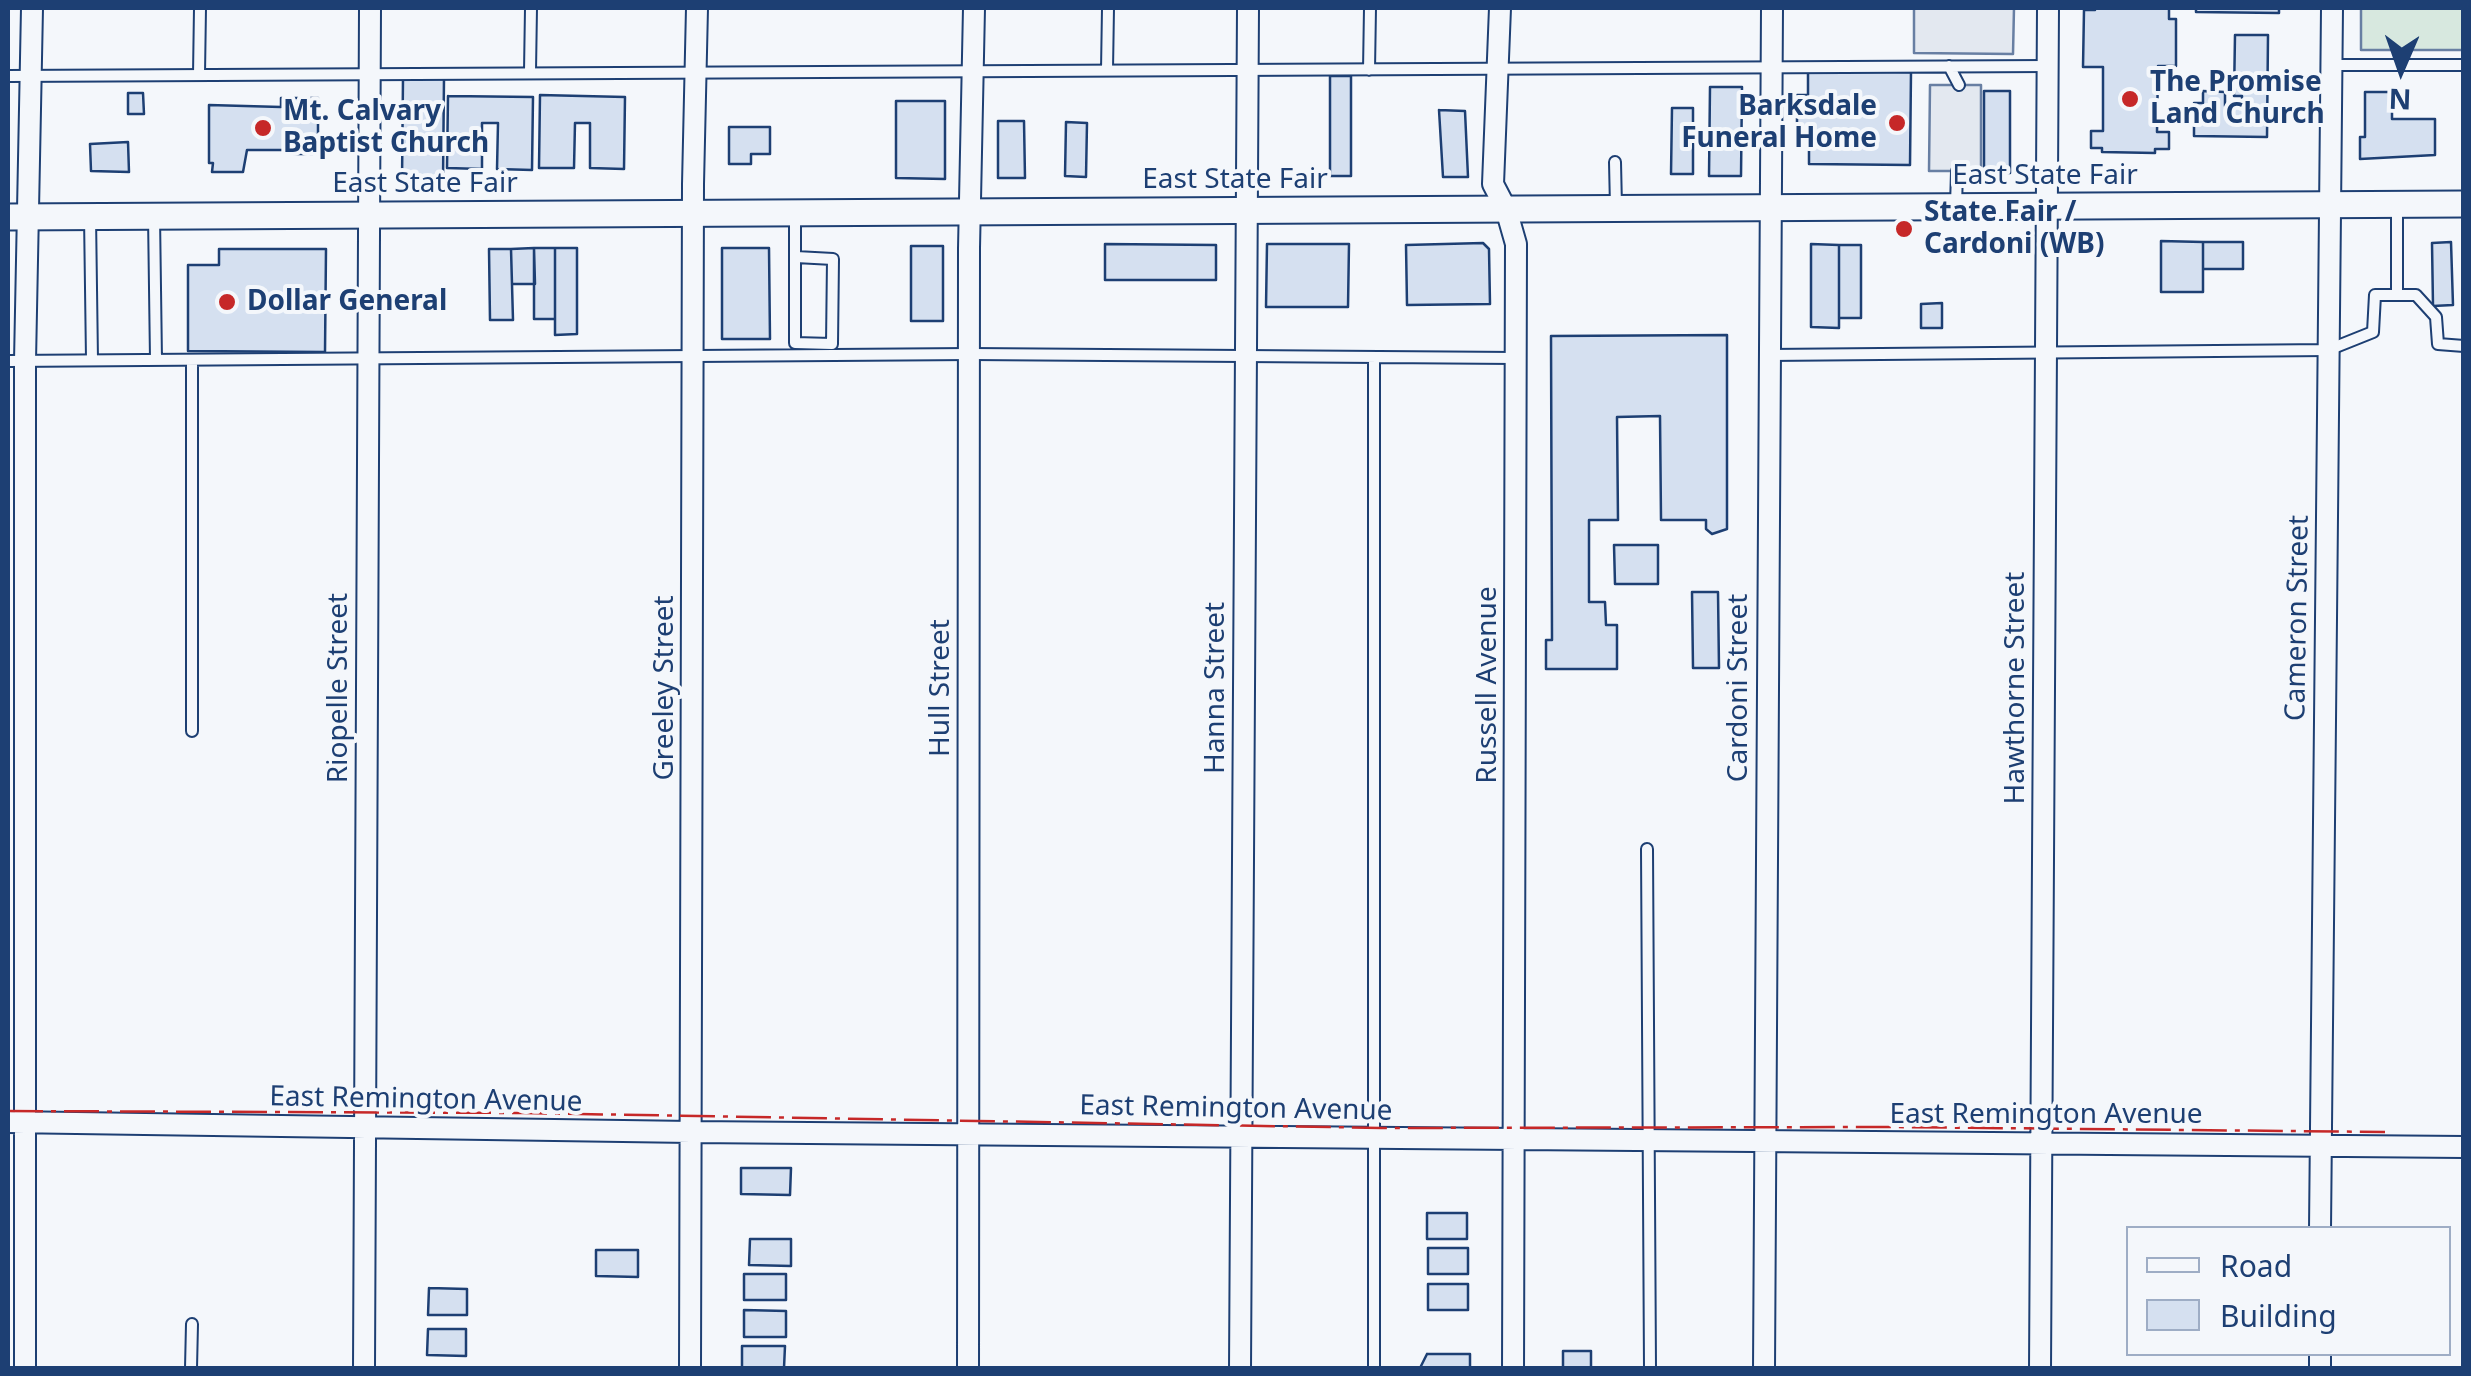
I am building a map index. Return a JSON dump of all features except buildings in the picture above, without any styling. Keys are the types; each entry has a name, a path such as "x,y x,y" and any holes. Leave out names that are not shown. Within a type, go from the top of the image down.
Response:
{"street":[{"path":"26,1368 17,1122 16,361 17,216 31,76 32,8"},
{"name":"Riopelle Street","path":"364,1368 370,8"},
{"name":"Greeley Street","path":"690,1368 697,8"},
{"name":"Hull Street","path":"968,1368 970,213 974,8"},
{"name":"Hanna Street","path":"1240,1368 1248,8"},
{"name":"Russell Avenue","path":"1500,8 1493,184 1506,209 1516,244 1512,1368"},
{"name":"Cardoni Street","path":"1764,1368 1772,8"},
{"name":"Hawthorne Street","path":"2040,1368 2048,8"},
{"name":"Cameron Street","path":"2320,1226 2332,8"},
{"name":"East State Fair","path":"17,216 2464,204"},
{"name":"East Remington Avenue","path":"17,1122 691,1132 2464,1147"}],"lane":[{"path":"199,74 200,8"},
{"path":"530,71 532,8"},
{"path":"1107,70 1108,8"},
{"path":"1369,70 1370,8"},
{"path":"2331,65 2464,65"},
{"path":"1949,66 1959,85"},
{"path":"8,76 2048,66"},
{"path":"1615,162 1616,208"},
{"path":"1956,207 1957,171"},
{"path":"2396,295 2397,204"},
{"path":"795,212 795,343 832,344 833,259 796,257"},
{"path":"90,214 92,360"},
{"path":"154,214 156,360"},
{"path":"1768,355 2328,350 2373,332 2375,295 2416,296 2436,317 2438,344 2464,346"},
{"path":"16,361 970,354 1516,358"},
{"path":"1374,358 1374,1368"},
{"path":"192,360 192,731"},
{"path":"1646,848 1650,1368"},
{"path":"192,1324 192,1368"}],"shaded area":[{"path":"1914,8 2014,8 2013,54 1914,53"},
{"path":"2361,8 2463,8 2463,50 2361,50"},
{"path":"1930,85 1981,85 1981,171 1929,171"}],"power":[{"path":"8,1111 524,1113 1381,1128 1890,1127 2385,1132"}],"place":[{"name":"The Promise Land Church","path":"2130,99"},
{"name":"Barksdale Funeral Home","path":"1897,123"},
{"name":"Mt. Calvary Baptist Church","path":"263,128"},
{"name":"State Fair / Cardoni (WB)","path":"1904,229"},
{"name":"Dollar General","path":"227,302"}]}
